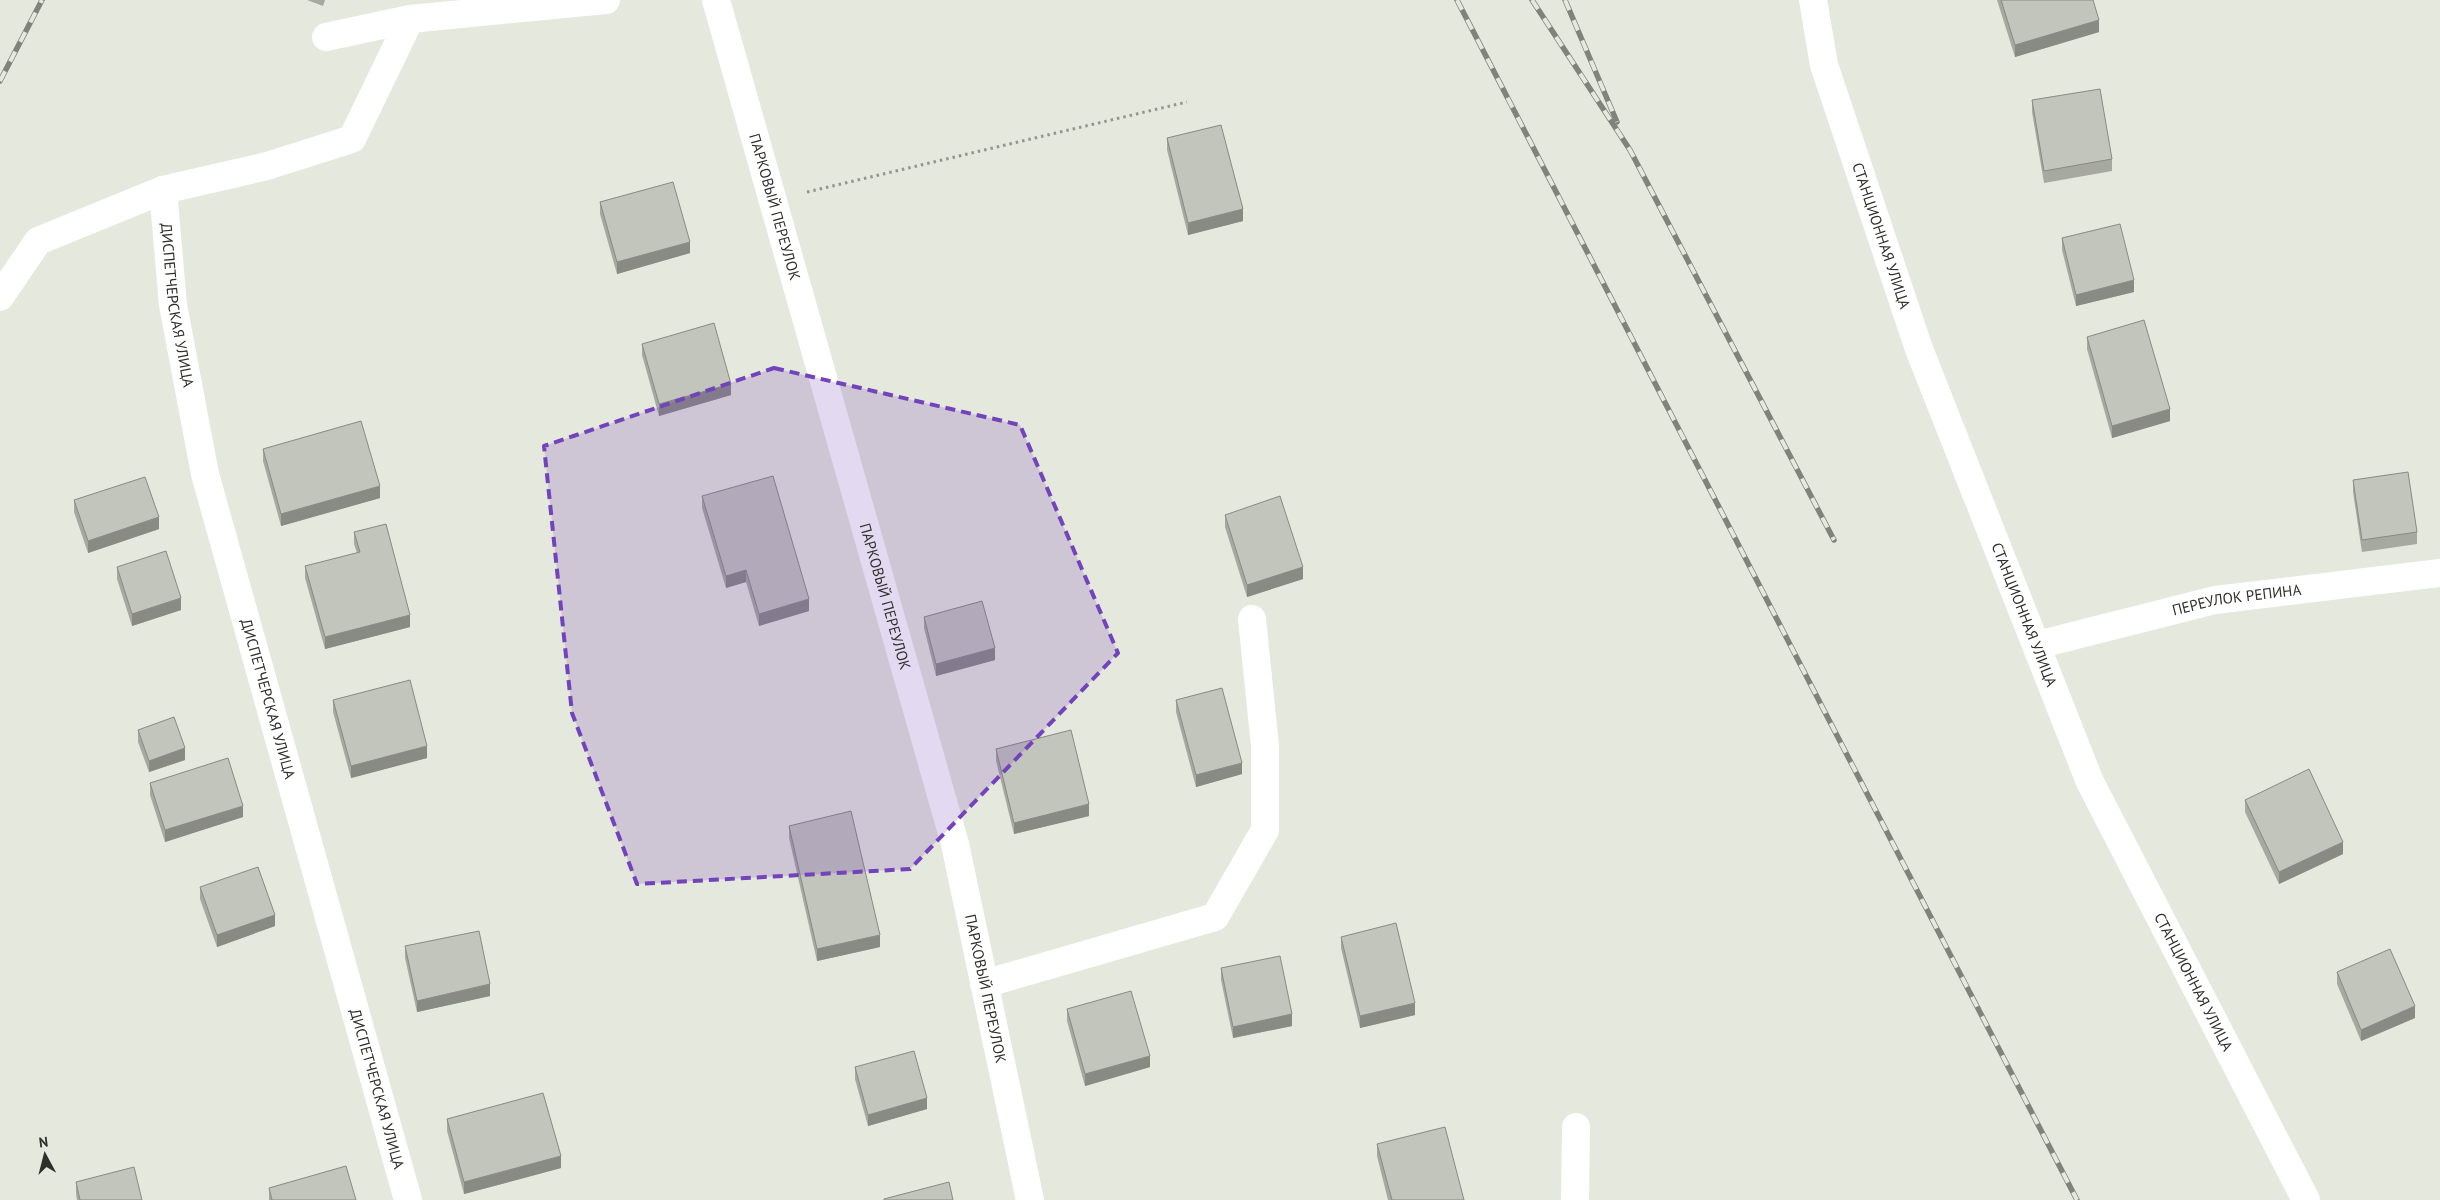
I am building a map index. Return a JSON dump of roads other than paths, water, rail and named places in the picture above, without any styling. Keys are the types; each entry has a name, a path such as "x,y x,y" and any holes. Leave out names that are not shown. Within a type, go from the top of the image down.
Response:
{"street":[{"path":"326,37 410,19 606,0"},
{"name":"ПАРКОВЫЙ ПЕРЕУЛОК","path":"716,0 955,844 1030,1200"},
{"name":"СТАНЦИОННАЯ УЛИЦА","path":"1813,0 1824,65 1919,349 2090,782 2306,1200"},
{"path":"0,297 38,241 163,190 267,166 352,139 410,19"},
{"name":"ДИСПЕТЧЕРСКАЯ УЛИЦА","path":"163,190 173,305 205,474 408,1200"},
{"name":"ПЕРЕУЛОК РЕПИНА","path":"2037,644 2215,600 2440,573"},
{"path":"984,984 1215,917 1265,830 1265,746 1252,619"},
{"path":"1575,1200 1576,1127"}],"railway":[{"path":"0,81 42,0"},
{"path":"1457,0 2077,1200"},
{"path":"1532,0 1630,150 1834,540"},
{"path":"1565,0 1617,122"}]}
